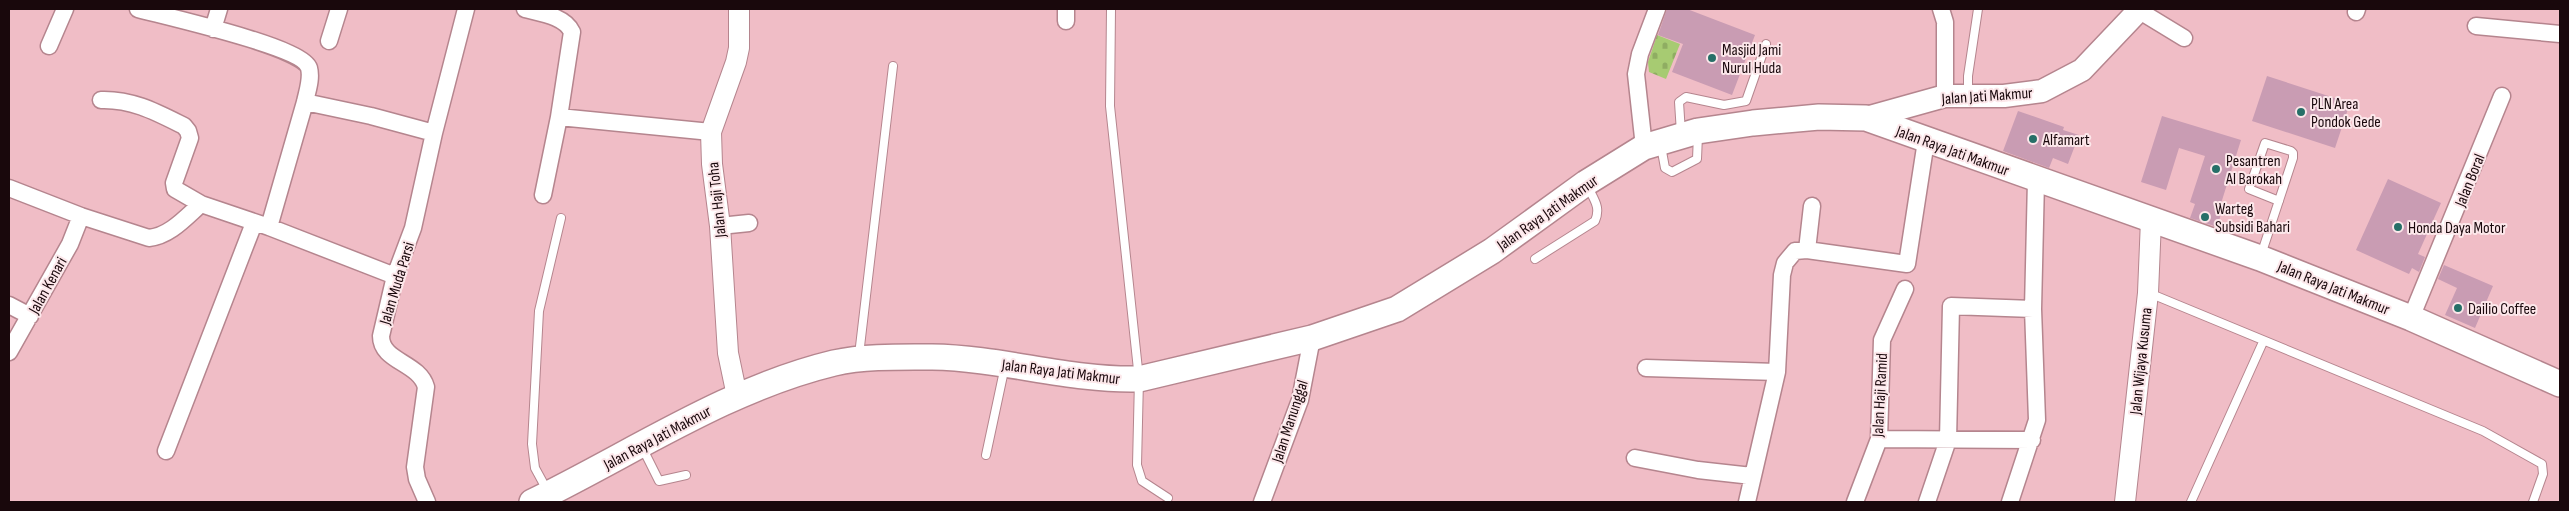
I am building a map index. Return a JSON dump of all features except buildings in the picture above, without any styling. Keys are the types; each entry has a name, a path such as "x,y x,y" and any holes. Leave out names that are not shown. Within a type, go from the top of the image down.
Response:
{"main road":[{"name":"Jalan Jati Makmur","path":"1866,118 1945,96 2004,96 2042,91 2082,70 2139,10"},
{"name":"Jalan Raya Jati Makmur","path":"541,498 737,396 834,363 858,360 933,357 1006,364 1117,380 1139,379 1312,338 1397,309 1492,251 1586,183 1671,139 1749,111 1818,117 1866,118 1926,141 2260,258 2411,318 2560,384"}],"street":[{"path":"50,46 65,9"},
{"path":"138,9 161,12 262,43 302,59 309,68 309,82 305,102 262,225 166,451"},
{"path":"213,29 219,9"},
{"path":"329,41 339,9"},
{"name":"Jalan Muda Parsi","path":"427,502 417,479 415,468 426,387 423,378 386,352 381,345 381,336 395,276 413,228 434,133 466,9"},
{"path":"525,9 558,19 567,24 572,32 559,117 543,195"},
{"name":"Jalan Haji Toha","path":"737,396 728,353 720,226 712,164 711,132 719,103 736,62 739,48 739,9"},
{"path":"1941,9 1945,22 1945,96"},
{"path":"2139,10 2184,38"},
{"path":"1651,11 1636,74 1671,139"},
{"path":"2476,26 2560,34"},
{"name":"Jalan Boral","path":"2411,318 2502,96"},
{"path":"101,100 119,100 138,104 184,126 190,138 174,183 175,189 201,204 262,225 395,276"},
{"path":"305,102 371,116 434,133"},
{"path":"559,117 711,132"},
{"path":"1747,502 1777,372 1782,275 1785,263 1792,253 1807,250 1908,264 1926,141"},
{"path":"2010,502 2032,440 2037,420 2033,309 2036,180"},
{"path":"9,188 82,216 149,238 154,238 170,231 201,204"},
{"path":"1807,250 1812,206"},
{"name":"Jalan Kenari","path":"9,352 70,244 82,216"},
{"name":"Jalan Wijaya Kusuma","path":"2125,502 2148,292 2150,220"},
{"path":"720,226 749,223"},
{"name":"Jalan Haji Ramid","path":"1855,502 1879,439 1882,340 1905,289"},
{"path":"9,304 30,316"},
{"path":"1927,502 1948,440 1951,306 2033,309"},
{"name":"Jalan Manunggal","path":"1262,502 1300,400 1312,338"},
{"path":"1646,368 1777,372"},
{"path":"1879,439 2032,440"},
{"path":"1635,458 1698,470 1752,476"}],"lane":[{"path":"1111,9 1110,106 1139,379 1137,466 1142,481 1168,498"},
{"path":"1968,96 1968,76 1978,9"},
{"path":"1671,139 1679,102 1686,97 1749,111 1766,44"},
{"path":"858,360 893,66"},
{"path":"2260,258 2279,201 2293,153 2291,150 2265,143 2249,189 2279,201"},
{"path":"1535,259 1595,222 1599,212 1598,206 1586,183"},
{"path":"541,498 535,468 533,434 539,311 561,218"},
{"path":"2148,292 2264,342 2483,431 2542,464 2543,474 2533,502"},
{"path":"2191,502 2264,342"},
{"path":"986,456 1006,364"},
{"path":"641,445 659,481 686,475"}],"green space":[{"path":"1657,35 1680,44 1666,79 1649,72 1648,62"}],"place":[{"name":"Masjid Jami Nurul Huda","path":"1712,58"},
{"name":"PLN Area Pondok Gede","path":"2301,112"},
{"name":"Alfamart","path":"2033,139"},
{"name":"Pesantren Al Barokah","path":"2216,169"},
{"name":"Warteg Subsidi Bahari","path":"2205,217"},
{"name":"Honda Daya Motor","path":"2398,227"},
{"name":"Dailio Coffee","path":"2458,308"}]}
